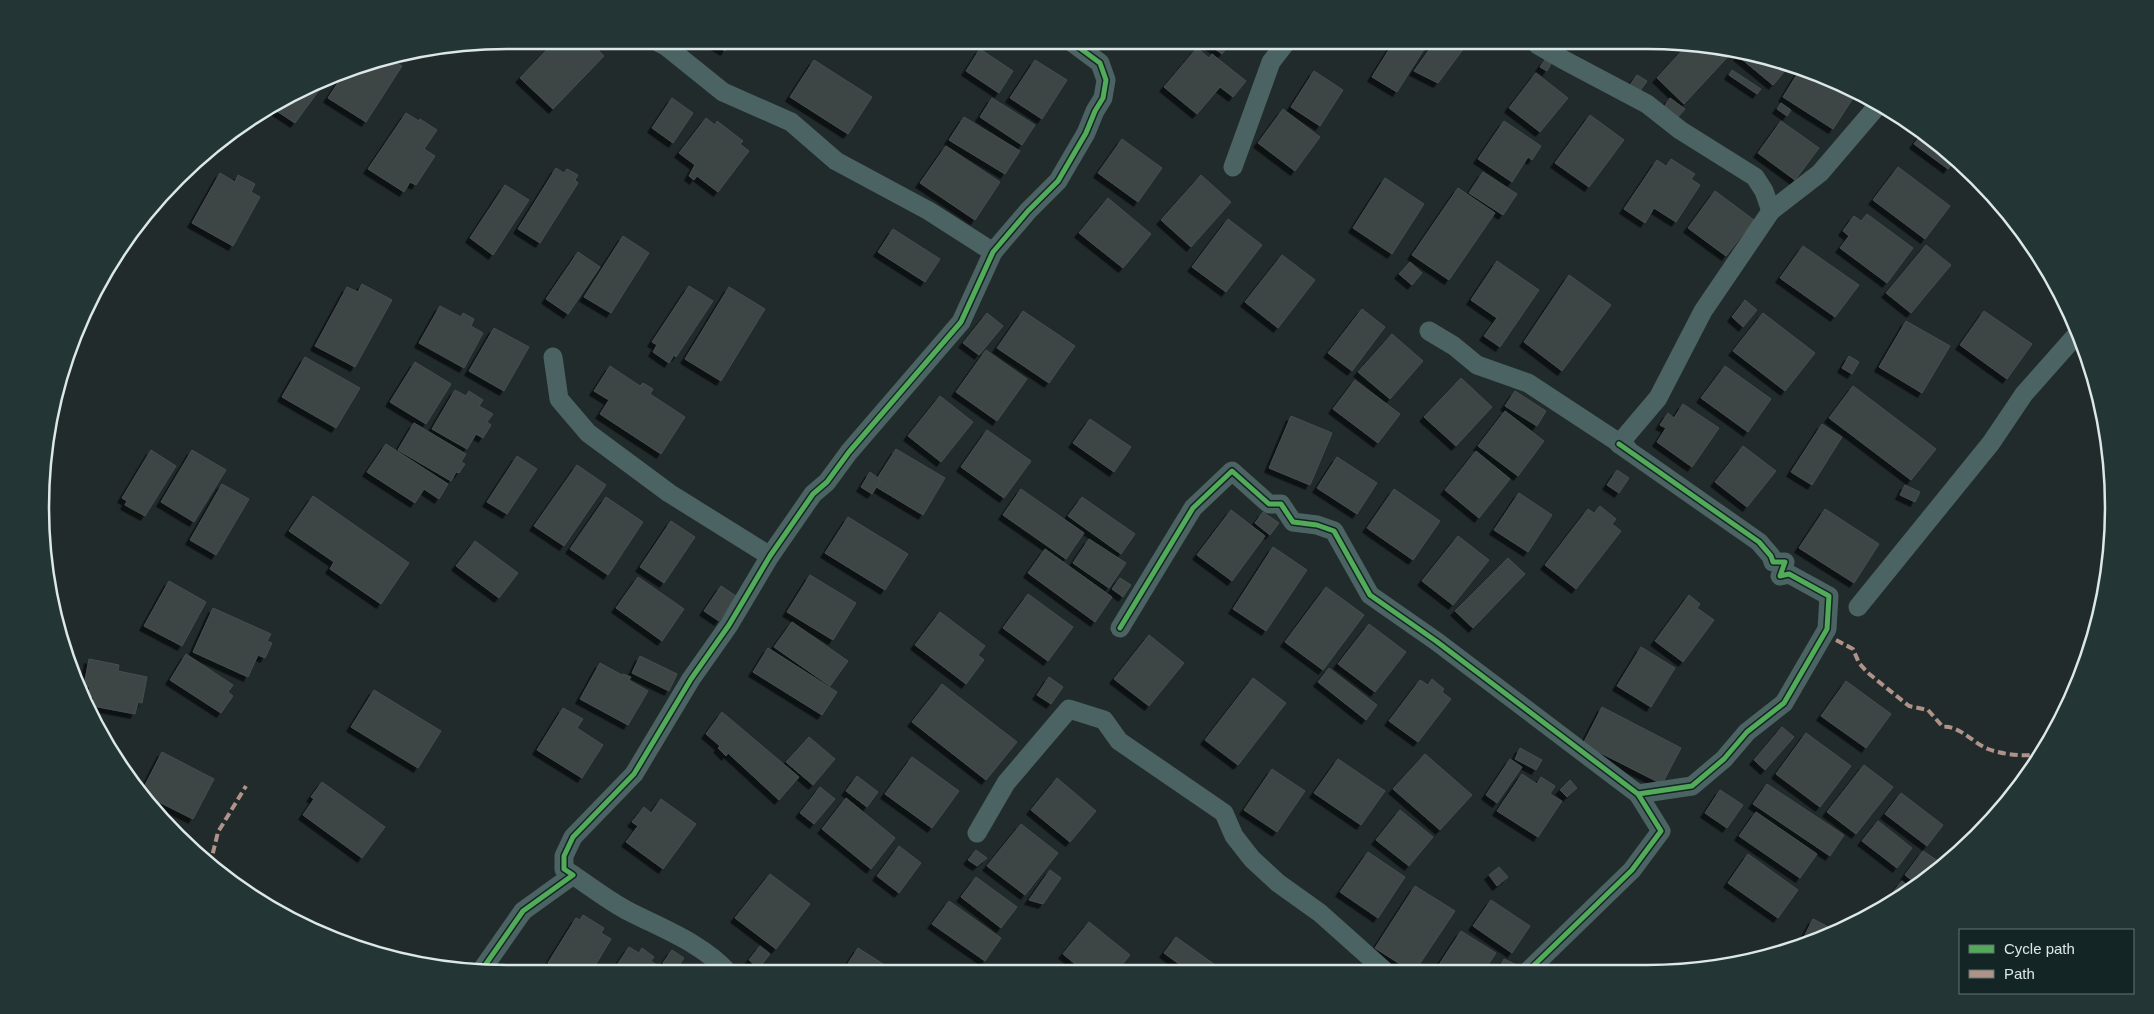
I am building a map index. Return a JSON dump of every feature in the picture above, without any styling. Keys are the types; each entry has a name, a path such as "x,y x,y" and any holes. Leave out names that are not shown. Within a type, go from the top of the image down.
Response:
{"street":[{"path":"669,49 723,92 791,122 836,161 929,212 993,252"},
{"path":"720,965 700,948 626,910 564,869 564,856 573,837 634,774 691,680 729,625 770,556 813,494 827,482 849,452 960,322 993,252 1028,210 1058,181 1086,133 1095,111 1103,98 1106,80 1100,63 1081,49"},
{"path":"1233,167 1271,62 1281,49"},
{"path":"1545,49 1647,104 1680,130 1755,177 1764,191 1771,211"},
{"path":"1619,444 1658,398 1702,311 1771,211 1820,173 1875,109"},
{"path":"1429,331 1454,346 1477,365 1528,383 1628,448 1619,444"},
{"path":"1858,607 1991,443 2024,394 2073,339"},
{"path":"553,357 559,399 588,433 669,493 770,556"},
{"path":"1619,444 1759,542 1771,556 1773,562 1785,562 1780,576 1789,574 1829,596 1826,629 1784,703 1747,732 1724,759 1692,786 1638,794"},
{"path":"1120,628 1193,508 1232,471 1269,504 1280,504 1293,522 1317,525 1334,531 1370,595 1436,641 1638,794 1661,831 1632,870 1534,965"},
{"path":"977,834 1006,784 1068,709 1104,720 1119,741 1224,813 1234,836 1252,859 1278,883 1320,913 1378,965"},
{"path":"486,964 523,911 573,875"}],"building":[{"path":"547,49 597,49 604,56 553,109 520,78"},
{"path":"980,49 1013,71 999,93 966,71"},
{"path":"1196,49 1209,58 1212,54 1246,81 1233,97 1220,87 1197,114 1164,87"},
{"path":"1215,49 1226,49 1222,54"},
{"path":"1389,49 1424,49 1397,92 1372,77"},
{"path":"1430,49 1463,49 1438,83 1414,71"},
{"path":"1682,51 1728,57 1684,104 1657,78"},
{"path":"1742,59 1786,70 1773,85"},
{"path":"814,60 872,97 848,134 790,97"},
{"path":"1035,60 1067,80 1042,119 1010,98"},
{"path":"1545,60 1551,64 1547,71 1540,67"},
{"path":"397,62 402,66 366,122 328,98 339,81 388,64"},
{"path":"1732,70 1761,89 1757,94 1729,75"},
{"path":"1314,71 1343,90 1320,126 1291,107"},
{"path":"1536,73 1568,98 1540,132 1509,108"},
{"path":"1797,74 1853,98 1833,129 1783,97"},
{"path":"1637,75 1647,81 1640,91 1630,85"},
{"path":"320,89 295,123 277,111"},
{"path":"672,98 693,113 673,143 652,128"},
{"path":"992,98 1035,125 1022,145 980,117"},
{"path":"1670,98 1685,109 1678,117 1664,107"},
{"path":"1781,103 1791,110 1787,116 1777,109"},
{"path":"1283,109 1320,137 1295,171 1258,143"},
{"path":"406,113 437,130 424,149 435,156 416,185 410,182 404,192 368,169"},
{"path":"1590,115 1624,140 1589,187 1555,163"},
{"path":"964,117 1020,151 1005,174 949,140"},
{"path":"706,118 715,125 717,121 743,141 740,144 749,151 718,192 697,176 694,180 689,176 695,165 679,153"},
{"path":"1504,121 1541,146 1532,160 1528,157 1512,182 1478,159"},
{"path":"1781,121 1819,148 1795,180 1758,153"},
{"path":"1919,138 1951,164 1948,169 1914,144"},
{"path":"1122,139 1162,168 1138,202 1098,173"},
{"path":"946,146 1000,182 975,220 920,183"},
{"path":"1671,159 1695,174 1691,179 1700,185 1676,222 1654,208 1645,223 1624,209 1657,160 1666,166"},
{"path":"1898,167 1950,206 1925,239 1873,200"},
{"path":"556,168 564,173 567,169 578,175 575,180 578,183 540,243 518,229"},
{"path":"1483,172 1517,194 1503,215 1469,193"},
{"path":"220,173 235,182 238,175 255,184 251,192 260,197 233,246 192,223"},
{"path":"1201,175 1231,202 1191,247 1161,220"},
{"path":"1385,178 1424,204 1392,254 1353,228"},
{"path":"505,185 529,200 493,255 470,238"},
{"path":"1458,188 1495,213 1449,280 1412,255"},
{"path":"1715,191 1754,220 1726,256 1688,228"},
{"path":"1108,198 1151,234 1123,268 1079,233"},
{"path":"1867,214 1913,248 1887,283 1840,248 1849,236 1843,231 1854,216 1861,221"},
{"path":"1228,219 1262,245 1226,292 1192,267"},
{"path":"893,229 940,259 925,282 878,252"},
{"path":"623,236 649,253 611,313 584,297"},
{"path":"1926,245 1951,265 1911,313 1886,293"},
{"path":"1803,246 1859,285 1835,317 1780,278"},
{"path":"578,252 600,267 568,314 546,299"},
{"path":"1282,255 1315,280 1278,328 1245,302"},
{"path":"1497,261 1539,290 1500,347 1484,336 1497,318 1471,300"},
{"path":"1410,262 1422,273 1412,285 1399,274"},
{"path":"1569,275 1611,305 1562,371 1524,342"},
{"path":"362,284 392,300 355,367 315,346 347,287 358,292"},
{"path":"689,286 713,301 676,357 674,355 669,363 653,352 657,345 652,342"},
{"path":"729,287 765,309 721,381 685,359"},
{"path":"1745,300 1757,310 1743,327 1732,317"},
{"path":"440,306 461,317 463,313 474,319 471,326 483,333 464,368 419,343"},
{"path":"1362,309 1385,327 1352,371 1328,353"},
{"path":"1023,311 1075,346 1049,383 997,348"},
{"path":"1984,311 2032,344 2007,379 1960,345"},
{"path":"987,313 1003,326 979,355 963,343"},
{"path":"1763,313 1815,353 1785,391 1733,351"},
{"path":"1906,321 1950,346 1922,393 1879,367"},
{"path":"494,328 529,347 504,391 469,371"},
{"path":"1392,334 1423,361 1390,399 1358,372"},
{"path":"986,350 1027,379 997,421 956,392"},
{"path":"1849,356 1859,362 1852,374 1842,368"},
{"path":"305,357 360,388 336,428 282,397"},
{"path":"415,362 451,384 426,424 390,402"},
{"path":"610,366 640,386 643,383 653,389 650,394 685,417 661,454 600,414 609,400 594,391"},
{"path":"1725,366 1771,399 1748,432 1701,398"},
{"path":"1461,378 1492,407 1456,446 1424,417"},
{"path":"1355,380 1400,414 1378,443 1333,409"},
{"path":"1853,386 1936,449 1911,480 1829,418"},
{"path":"455,390 466,396 469,391 483,400 479,406 493,414 487,422 491,425 483,438 476,434 467,449 432,429"},
{"path":"1515,391 1546,411 1537,426 1505,406"},
{"path":"940,396 973,422 941,462 908,436"},
{"path":"1683,404 1719,428 1692,467 1657,442 1666,428 1660,425 1668,413 1674,418"},
{"path":"1505,411 1544,441 1518,476 1478,446"},
{"path":"1291,416 1332,433 1310,485 1269,468"},
{"path":"1090,419 1131,447 1114,472 1073,443"},
{"path":"414,423 466,454 461,462 465,464 459,473 456,472 451,481 398,450"},
{"path":"1822,424 1842,437 1812,485 1791,472"},
{"path":"987,430 1031,461 1004,498 961,467"},
{"path":"386,444 448,484 439,499 424,489 415,503 367,472"},
{"path":"1743,446 1776,471 1747,507 1715,482"},
{"path":"896,449 945,478 923,515 873,485"},
{"path":"151,450 176,466 145,516 125,505 127,501 122,498"},
{"path":"192,450 226,470 194,522 161,502"},
{"path":"1476,451 1510,479 1479,518 1445,490"},
{"path":"517,456 537,469 507,514 487,502"},
{"path":"1337,457 1377,483 1357,514 1317,488"},
{"path":"577,465 606,485 564,546 534,526"},
{"path":"1617,470 1629,478 1619,493 1607,485"},
{"path":"870,472 881,480 872,494 861,487"},
{"path":"222,484 249,499 216,555 190,540"},
{"path":"1905,485 1920,492 1915,502 1900,495"},
{"path":"1021,489 1084,533 1066,559 1003,515"},
{"path":"1394,489 1440,521 1413,560 1367,528"},
{"path":"1519,493 1552,515 1528,552 1494,530"},
{"path":"313,496 409,563 381,604 330,569 334,562 289,531"},
{"path":"606,497 643,522 608,575 570,549"},
{"path":"1082,497 1135,534 1121,554 1068,516"},
{"path":"1600,506 1616,519 1612,524 1621,531 1576,589 1545,565 1588,509 1594,513"},
{"path":"1825,509 1879,544 1854,583 1799,548"},
{"path":"1231,510 1265,536 1232,581 1197,555"},
{"path":"1263,512 1279,523 1270,535 1255,523"},
{"path":"848,517 908,554 885,590 825,553"},
{"path":"671,521 695,537 664,583 640,567"},
{"path":"1458,536 1489,560 1453,605 1422,581"},
{"path":"1089,539 1126,563 1109,588 1073,563"},
{"path":"475,541 518,573 499,598 456,566"},
{"path":"1273,547 1307,570 1266,631 1233,609"},
{"path":"1045,549 1112,597 1095,622 1028,573"},
{"path":"1508,558 1525,574 1473,628 1455,611"},
{"path":"810,575 856,603 833,640 787,612"},
{"path":"638,577 684,609 662,641 616,608"},
{"path":"1120,578 1131,585 1123,597 1112,589"},
{"path":"169,581 206,602 182,646 144,626"},
{"path":"721,586 736,596 719,621 704,611"},
{"path":"1326,587 1364,615 1323,670 1285,642"},
{"path":"1028,594 1073,627 1048,661 1003,628"},
{"path":"1689,595 1700,604 1697,608 1714,620 1683,662 1655,641"},
{"path":"213,608 271,634 267,641 272,643 265,658 258,655 248,677 193,652"},
{"path":"940,612 985,646 978,655 984,660 966,684 915,645"},
{"path":"792,622 848,661 830,686 774,647"},
{"path":"1369,624 1406,652 1375,692 1338,664"},
{"path":"1149,635 1184,663 1149,706 1114,679"},
{"path":"1641,647 1675,668 1651,707 1617,686"},
{"path":"768,648 837,692 822,715 753,672"},
{"path":"186,654 233,685 228,692 233,696 221,713 170,680"},
{"path":"640,656 677,674 669,691 632,673"},
{"path":"89,659 119,665 118,671 147,677 142,703 138,702 135,714 94,706 94,697 90,696 89,693 90,687 86,686 85,683"},
{"path":"600,663 622,675 631,677 629,680 648,691 628,725 580,699"},
{"path":"1329,668 1377,705 1366,720 1318,682"},
{"path":"1049,677 1063,687 1051,704 1037,695"},
{"path":"1253,678 1286,703 1238,765 1205,740"},
{"path":"1432,679 1444,689 1442,692 1451,699 1418,742 1389,721 1420,680 1428,685"},
{"path":"1846,681 1891,714 1866,748 1821,716"},
{"path":"942,684 1017,742 986,780 912,722"},
{"path":"374,690 441,731 418,768 351,727"},
{"path":"1602,707 1681,748 1662,784 1583,744"},
{"path":"563,708 583,719 577,728 603,745 582,778 537,750"},
{"path":"722,712 799,777 779,800 728,753 726,756 718,748 720,746 706,734"},
{"path":"1782,727 1794,737 1765,770 1754,760"},
{"path":"1806,733 1851,766 1820,807 1776,774"},
{"path":"809,737 835,759 813,785 786,762"},
{"path":"1520,748 1542,760 1536,770 1515,759"},
{"path":"162,752 214,779 193,819 154,800 144,787"},
{"path":"1425,754 1472,795 1440,830 1393,789"},
{"path":"912,757 959,791 932,828 885,794"},
{"path":"1338,759 1385,791 1361,825 1314,793"},
{"path":"1510,759 1522,767 1497,803 1486,795"},
{"path":"1864,765 1893,787 1856,834 1827,812"},
{"path":"1272,769 1305,791 1277,832 1244,810"},
{"path":"1522,774 1537,784 1541,777 1555,786 1550,794 1562,801 1538,837 1497,811"},
{"path":"857,776 878,792 867,807 846,791"},
{"path":"1057,778 1096,811 1070,842 1031,810"},
{"path":"1570,780 1577,788 1567,797 1560,790"},
{"path":"322,782 385,827 362,858 303,815 314,799 311,797"},
{"path":"1767,784 1844,835 1830,856 1753,804"},
{"path":"820,787 835,799 814,824 800,813"},
{"path":"1720,790 1743,805 1727,828 1705,813"},
{"path":"1901,793 1943,825 1927,846 1885,814"},
{"path":"846,798 895,838 871,869 822,829"},
{"path":"661,799 696,824 663,869 626,842 638,826 632,822 644,807 651,813"},
{"path":"1400,810 1433,837 1409,866 1376,840"},
{"path":"1756,812 1817,854 1800,878 1739,836"},
{"path":"1878,821 1912,848 1897,868 1862,841"},
{"path":"1021,824 1058,853 1025,895 987,866"},
{"path":"899,846 921,863 899,893 877,876"},
{"path":"976,850 987,858 977,866 968,860"},
{"path":"1923,851 1938,861 1912,881 1905,875"},
{"path":"1368,852 1405,877 1378,918 1340,892"},
{"path":"1748,854 1798,890 1778,918 1728,883"},
{"path":"1499,867 1508,877 1497,886 1489,875"},
{"path":"1050,870 1061,878 1043,904 1029,900"},
{"path":"770,874 810,904 776,949 735,918"},
{"path":"976,877 1017,907 1001,928 961,897"},
{"path":"1902,881 1907,885 1902,888 1891,895"},
{"path":"1415,886 1455,911 1419,965 1402,965 1375,948"},
{"path":"1491,900 1530,926 1512,953 1473,926"},
{"path":"949,901 1001,938 985,961 932,924"},
{"path":"583,915 604,928 601,933 611,939 595,965 551,965 548,963 576,918 580,920"},
{"path":"1813,919 1829,927 1822,930 1804,937"},
{"path":"1089,922 1130,955 1122,965 1076,965 1063,954"},
{"path":"1461,931 1496,953 1488,965 1439,965"},
{"path":"1176,937 1215,965 1180,965 1164,953"},
{"path":"760,946 770,954 761,965 755,965 749,960"},
{"path":"629,947 639,953 642,948 654,957 651,961 657,965 617,965"},
{"path":"858,948 885,965 847,965"},
{"path":"672,950 684,958 679,965 666,965 663,963"},
{"path":"1504,959 1517,965 1501,965"}],"marked path":[{"path":"1836,640 1853,649 1859,663 1868,673 1909,706 1928,710 1943,727 1955,729 1982,746 2000,753 2032,755"},
{"path":"212,858 218,832 246,786"}],"cycle path":[{"path":"486,964 523,911 573,875 564,869 564,856 573,837 634,774 691,679 729,625 770,556 813,494 827,482 849,452 961,322 993,252 1028,211 1058,181 1086,133 1095,111 1103,98 1106,80 1100,63 1081,49"},
{"path":"1534,965 1632,870 1661,831 1638,794 1692,786 1724,759 1747,732 1784,703 1827,629 1829,596 1789,574 1780,576 1785,562 1773,562 1771,556 1759,542 1619,444"},
{"path":"1120,628 1193,508 1232,471 1269,504 1281,504 1293,522 1317,525 1334,531 1370,595 1436,641 1638,794"}]}
